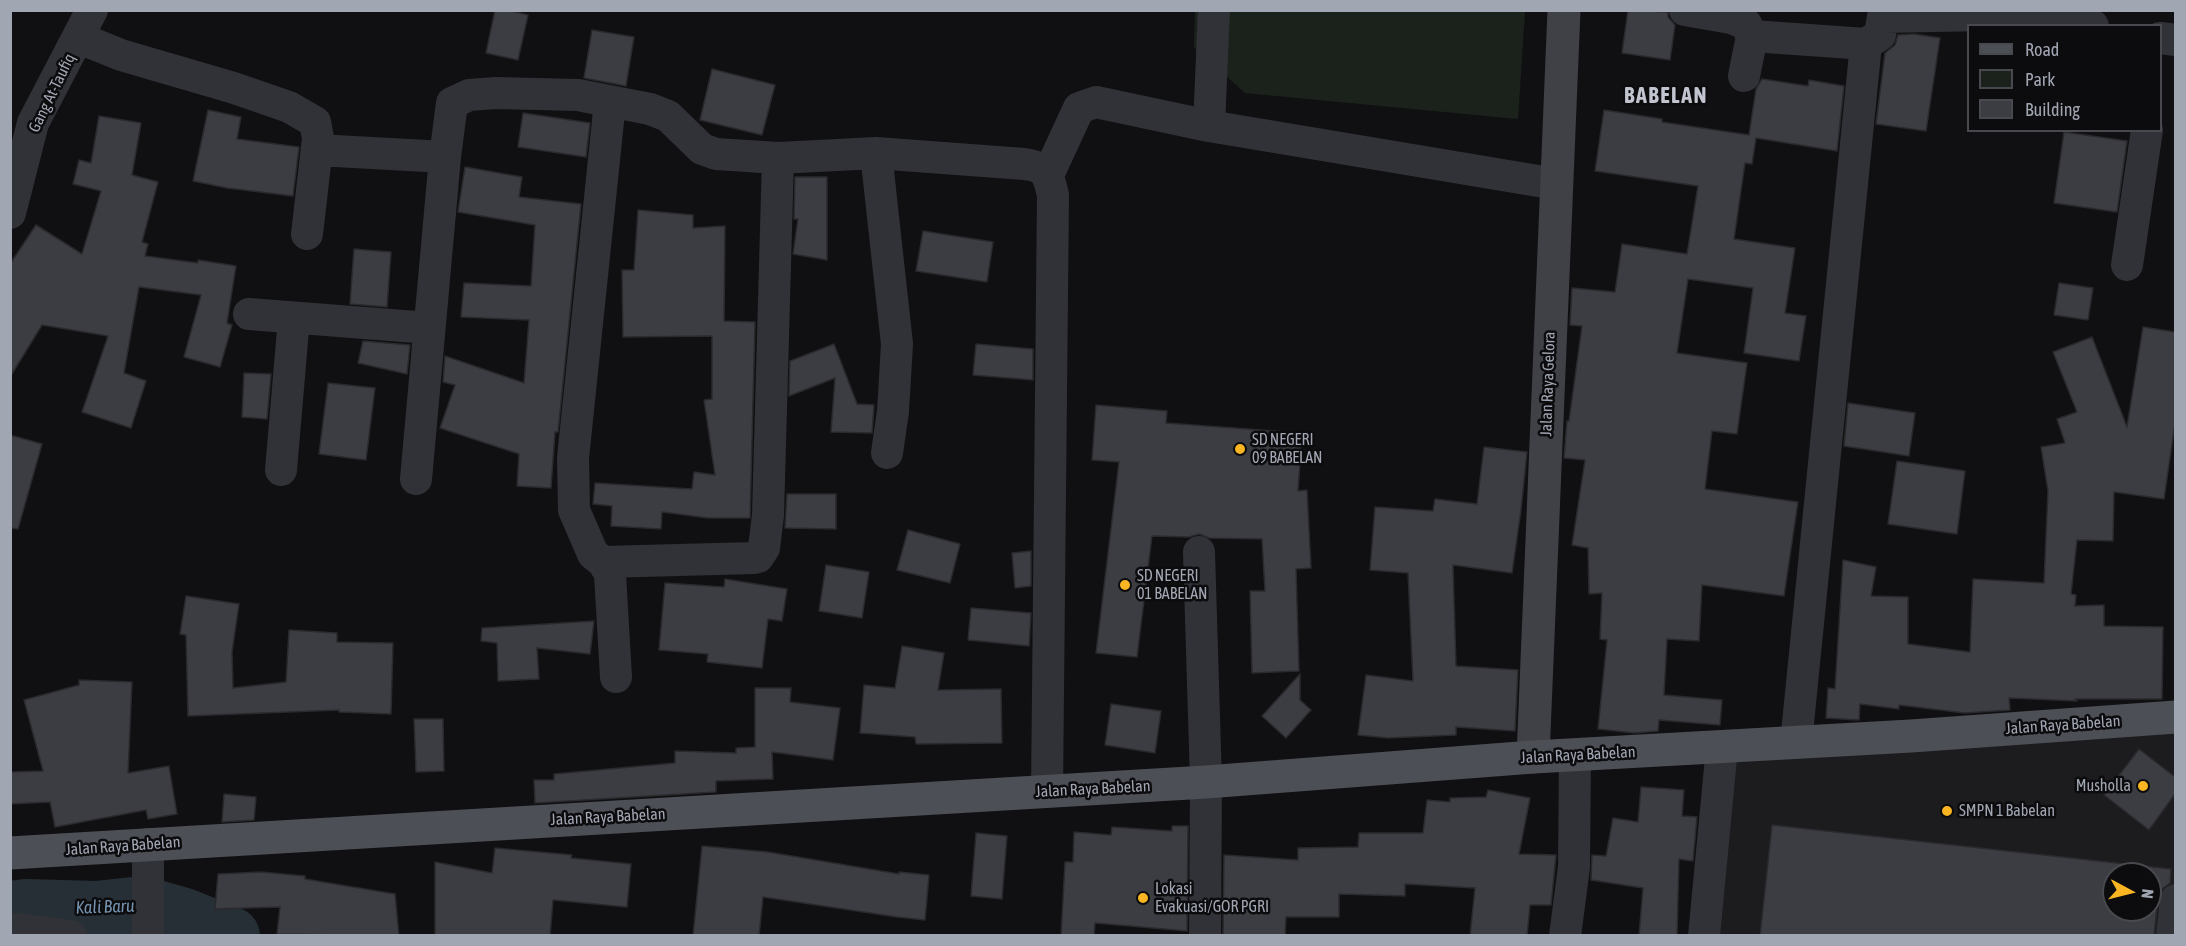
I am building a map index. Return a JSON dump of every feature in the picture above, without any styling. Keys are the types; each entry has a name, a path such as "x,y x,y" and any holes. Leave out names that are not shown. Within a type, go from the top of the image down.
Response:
{"main road":[{"name":"Jalan Raya Babelan","path":"10,853 1206,782 1533,757 1796,743 2175,717"}],"street":[{"name":"Gang At-Taufiq","path":"10,213 33,123 92,10"},
{"path":"1209,126 1214,10"},
{"name":"Jalan Raya Gelora","path":"1533,757 1564,10"},
{"path":"1685,10 1746,24 1752,36 1744,76"},
{"path":"1752,36 1866,44 1880,35 1884,14 2032,12 2084,24"},
{"path":"78,39 121,55 234,88 302,113 315,122 317,150 307,234"},
{"path":"1796,743 1866,44"},
{"path":"416,479 445,157 452,103 469,95 496,93 578,95 650,109 668,116 702,149 716,154 778,158 876,153 1038,166 1048,175 1053,195 1047,791"},
{"path":"610,102 573,458 574,510 593,554 603,562 610,574 616,677"},
{"path":"1048,175 1080,108 1088,103 1103,103 1209,126 1556,184"},
{"path":"2127,265 2147,132"},
{"path":"317,150 445,157"},
{"path":"876,153 897,344 895,389 887,453"},
{"path":"603,562 754,558 758,557 764,548 768,515 778,158"},
{"path":"249,315 429,328"},
{"path":"281,470 294,318"},
{"path":"1199,552 1206,782 1205,936"},
{"path":"1704,936 1722,747"},
{"path":"1565,936 1574,867 1575,755"},
{"path":"148,844 148,928"},
{"path":"2172,936 2175,900"},
{"path":"10,930 19,929 72,936"}],"shaded area":[{"name":"SMPN 1 Babelan","path":"2175,726 2176,879 2170,935 1712,936 1722,747"}],"green space":[{"path":"1195,11 1525,11 1518,119 1245,93 1194,47"}],"building":[{"path":"495,10 528,15 518,60 486,53"},
{"path":"1628,10 1668,12 1668,17 1675,25 1670,60 1622,53"},
{"path":"592,30 634,37 626,86 584,78"},
{"path":"1914,34 1940,38 1926,131 1876,124 1885,53 1895,45 1898,35"},
{"path":"712,69 775,85 762,135 700,120"},
{"path":"1762,79 1808,86 1809,80 1844,86 1837,151 1756,138 1752,164 1745,163 1734,239 1795,248 1785,313 1806,316 1799,361 1744,353 1753,288 1688,279 1677,353 1747,363 1737,434 1712,431 1705,489 1798,502 1784,596 1702,585 1699,641 1667,639 1664,695 1722,700 1720,725 1659,720 1658,731 1634,733 1598,729 1607,640 1600,639 1602,593 1589,594 1588,548 1572,545 1585,460 1564,458 1567,421 1569,421 1582,326 1570,325 1572,288 1615,292 1622,244 1687,254 1698,186 1595,171 1604,110 1662,119 1662,122 1749,135 1756,89"},
{"path":"208,110 241,117 237,139 299,147 293,196 227,188 193,181"},
{"path":"523,113 590,123 586,157 518,147"},
{"path":"99,116 141,123 132,175 158,182 142,242 148,244 145,256 198,263 198,260 236,266 227,323 232,325 220,367 184,357 201,295 139,287 124,373 146,381 131,428 82,412 108,336 42,325 10,377 10,264 36,225 82,254 101,191 73,184 79,160 91,163"},
{"path":"2064,132 2127,141 2117,212 2054,203"},
{"path":"465,167 522,177 519,197 581,204 558,432 555,432 551,488 517,486 519,454 440,428 455,385 443,382 445,356 524,383 529,320 461,317 464,283 531,286 535,225 458,212"},
{"path":"795,177 827,177 827,260 793,254 798,219 794,219"},
{"path":"638,210 693,215 693,228 725,226 724,321 755,322 750,518 708,518 662,512 661,529 611,526 612,506 593,504 595,483 692,489 694,472 715,475 704,400 712,399 712,336 623,337 622,270 634,270"},
{"path":"923,231 993,242 987,282 916,271"},
{"path":"354,249 391,252 387,307 350,304"},
{"path":"2059,283 2093,288 2088,320 2054,315"},
{"path":"2143,327 2175,332 2175,423 2164,499 2114,492 2113,541 2077,540 2071,594 2076,595 2075,606 2104,605 2104,626 2163,627 2162,699 2075,699 2077,701 2009,698 2010,710 1965,713 1899,705 1899,709 1860,704 1859,720 1826,718 1828,688 1835,689 1843,560 1876,567 1871,596 1908,597 1908,644 1970,652 1973,579 2044,583 2048,491 2041,447 2065,443 2057,419 2077,412 2053,352 2092,337 2127,427"},
{"path":"363,341 410,345 407,374 358,363"},
{"path":"834,344 857,404 874,405 872,433 831,432 835,378 789,396 790,361"},
{"path":"976,344 1033,349 1033,380 973,375"},
{"path":"244,373 271,374 267,419 242,417"},
{"path":"328,383 375,388 366,460 319,454"},
{"path":"1848,403 1915,413 1909,456 1844,446"},
{"path":"1096,405 1167,411 1166,423 1302,433 1298,491 1307,490 1311,568 1296,569 1299,671 1252,673 1250,591 1265,591 1262,539 1209,538 1199,534 1189,537 1152,536 1137,657 1096,653 1119,462 1092,460"},
{"path":"10,435 42,444 18,529 10,528"},
{"path":"1484,447 1527,452 1521,510 1512,573 1453,565 1456,666 1518,670 1515,731 1456,727 1456,735 1388,738 1358,735 1366,675 1413,681 1408,573 1370,570 1375,507 1433,511 1435,499 1477,504"},
{"path":"1897,461 1965,471 1957,534 1888,524"},
{"path":"787,494 836,494 836,529 785,528"},
{"path":"908,530 960,544 950,583 897,570"},
{"path":"1031,551 1031,586 1015,588 1012,553"},
{"path":"826,565 869,572 862,618 819,611"},
{"path":"725,579 787,589 782,621 768,619 762,668 707,662 708,654 659,650 665,583 724,587"},
{"path":"186,596 239,604 232,652 233,688 286,682 289,630 337,633 337,642 393,643 391,714 339,712 339,710 188,716 186,635 180,634"},
{"path":"971,608 1031,613 1029,646 968,640"},
{"path":"594,621 590,654 537,648 539,679 498,681 497,643 481,641 482,628"},
{"path":"902,646 944,653 938,690 1001,689 1002,743 916,744 915,737 860,733 864,685 895,688"},
{"path":"1300,674 1300,700 1311,710 1286,738 1262,716"},
{"path":"79,680 132,682 128,773 169,766 177,814 148,819 146,810 55,827 50,802 10,804 10,772 43,771 24,700 79,685"},
{"path":"755,688 791,688 790,702 840,708 833,760 772,752 773,779 716,781 716,792 535,803 534,780 554,780 554,774 675,763 675,751 736,753 736,748 755,747"},
{"path":"1111,704 1161,711 1155,753 1105,745"},
{"path":"414,719 443,719 444,771 416,772"},
{"name":"Musholla","path":"2139,749 2175,777 2175,794 2149,830 2104,795"},
{"path":"1641,787 1684,790 1682,816 1697,817 1693,861 1679,859 1677,936 1639,936 1643,888 1591,880 1592,855 1606,856 1613,818 1638,822"},
{"path":"1488,790 1530,798 1519,854 1556,855 1551,905 1530,905 1527,936 1470,936 1475,888 1405,884 1405,896 1339,894 1339,917 1286,917 1285,936 1223,935 1224,855 1298,860 1298,848 1358,847 1359,833 1423,833 1427,800 1450,802 1450,798 1486,797"},
{"path":"224,794 256,797 254,820 222,822"},
{"path":"1772,825 2108,862 2102,862 2102,922 2155,922 2154,936 1760,936"},
{"path":"1172,826 1188,826 1187,931 1095,923 1094,936 1061,936 1065,862 1073,862 1074,832 1111,835 1112,827 1172,831"},
{"path":"976,833 1007,836 1002,899 971,896"},
{"path":"702,846 768,852 899,874 899,872 929,875 925,920 763,897 759,936 693,936"},
{"path":"495,848 572,855 571,858 631,864 627,907 553,900 550,936 435,936 435,862 492,873"},
{"path":"2162,868 2171,869 2170,883 2162,889"},
{"path":"261,872 305,876 305,879 395,894 399,936 277,934 280,907 215,909 218,874"}],"waterway":[{"name":"Kali Baru","path":"10,910 26,908 96,910 142,905 184,917 231,936"}],"place":[{"name":"SD NEGERI 09 BABELAN","path":"1240,449"},
{"name":"SD NEGERI 01 BABELAN","path":"1125,585"},
{"name":"Musholla","path":"2143,786"},
{"name":"SMPN 1 Babelan","path":"1947,811"},
{"name":"Lokasi Evakuasi/GOR PGRI","path":"1143,898"}],"district":[{"name":"BABELAN","path":"1666,96"}]}
